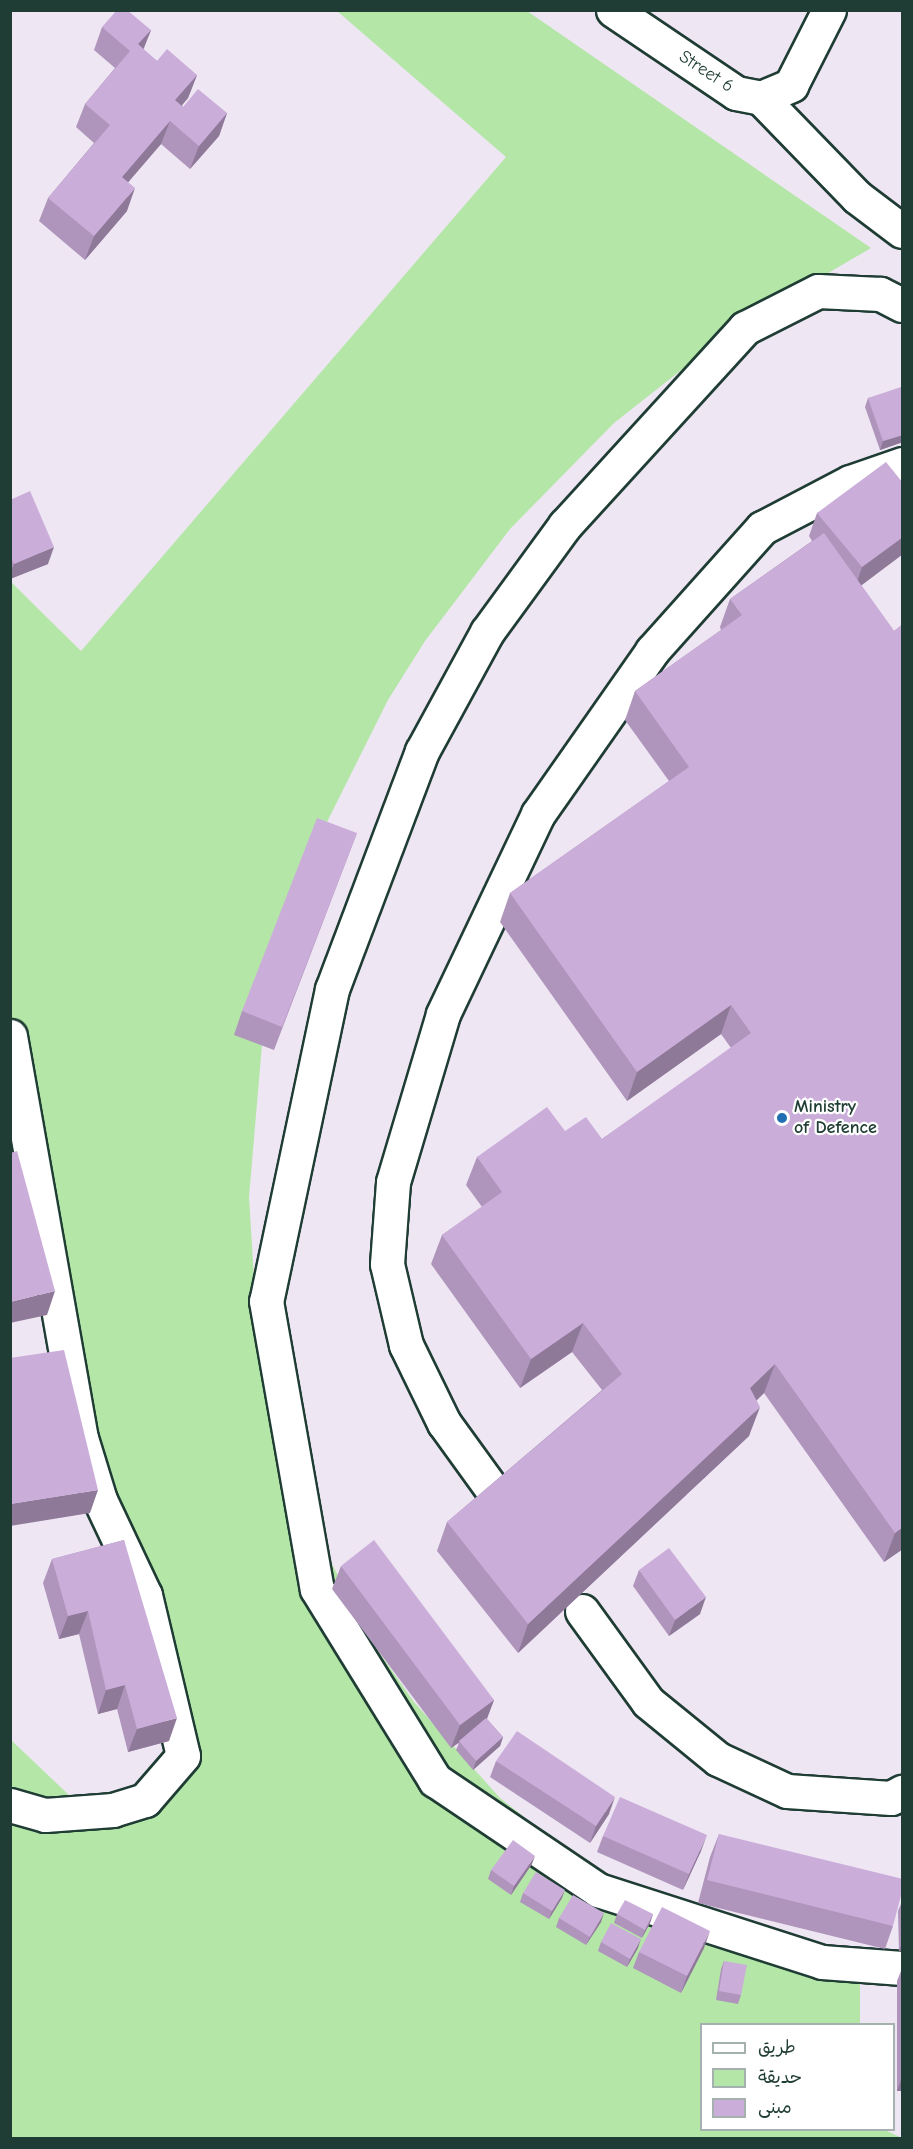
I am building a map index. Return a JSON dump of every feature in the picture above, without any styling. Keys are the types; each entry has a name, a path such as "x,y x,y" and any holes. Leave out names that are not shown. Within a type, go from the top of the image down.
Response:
{"street":[{"name":"Street 6","path":"614,10 736,93 761,98"},
{"path":"761,98 779,94 800,72 829,10"},
{"path":"761,98 857,197 903,231"},
{"path":"903,305 880,294 819,291 745,328 565,525 487,632 422,751 332,989 266,1301 317,1589 435,1780 598,1890 822,1962 903,1968"},
{"path":"494,1492 444,1424 406,1345 387,1264 393,1182 442,1014 538,814 652,651 762,528 850,482 903,464"},
{"path":"10,1036 81,1438 100,1500 145,1595 183,1756 145,1800 113,1810 45,1815 10,1805"},
{"path":"582,1611 648,1701 718,1759 787,1791 891,1798 903,1792"}],"green space":[{"path":"337,11 527,11 871,248 736,327 614,423 510,529 425,641 388,700 325,826 262,1045 249,1197 256,1311 316,1534 377,1649 414,1702 500,1798 595,1873 860,1964 860,2023 700,2023 700,2131 887,2131 902,2138 11,2138 10,1739 92,1817 183,1766 11,1079 11,582 81,651 506,157"}],"building":[{"path":"117,10 127,10 151,30 138,44 157,61 167,49 197,75 175,100 183,107 198,89 227,113 199,146 170,121 122,177 135,188 94,236 48,198 110,125 85,104 130,51 102,27"},
{"path":"901,387 903,391 903,435 883,441 868,398"},
{"path":"886,462 903,483 903,537 862,567 817,513"},
{"path":"30,491 54,547 14,564 10,556 10,500"},
{"name":"Ministry of Defence","path":"824,533 894,631 903,624 903,1527 895,1533 775,1364 750,1388 760,1407 528,1624 447,1522 622,1374 583,1323 531,1359 442,1235 502,1192 477,1157 547,1107 565,1131 586,1117 602,1139 751,1033 731,1005 637,1072 510,893 689,767 635,691 742,615 730,599"},
{"path":"317,818 357,833 282,1027 242,1011"},
{"path":"17,1151 55,1291 10,1302 10,1153"},
{"path":"64,1350 98,1490 10,1504 10,1358"},
{"path":"124,1540 177,1718 137,1729 125,1685 106,1690 88,1611 68,1616 52,1559"},
{"path":"374,1540 494,1700 460,1725 341,1566"},
{"path":"669,1548 706,1597 675,1620 639,1570"},
{"path":"486,1718 503,1737 476,1761 459,1741"},
{"path":"517,1731 615,1797 596,1826 496,1761"},
{"path":"620,1797 707,1835 689,1874 603,1836"},
{"path":"719,1834 903,1879 903,1888 893,1926 707,1880"},
{"path":"513,1840 535,1856 514,1886 491,1870"},
{"path":"536,1872 565,1890 552,1911 523,1893"},
{"path":"573,1895 604,1913 590,1937 559,1918"},
{"path":"625,1900 653,1914 645,1930 617,1914"},
{"path":"662,1907 710,1931 687,1976 639,1952"},
{"path":"611,1923 641,1939 630,1959 601,1942"},
{"path":"724,1961 747,1965 741,1995 719,1991"}],"place":[{"name":"Ministry of Defence","path":"782,1118"}]}
